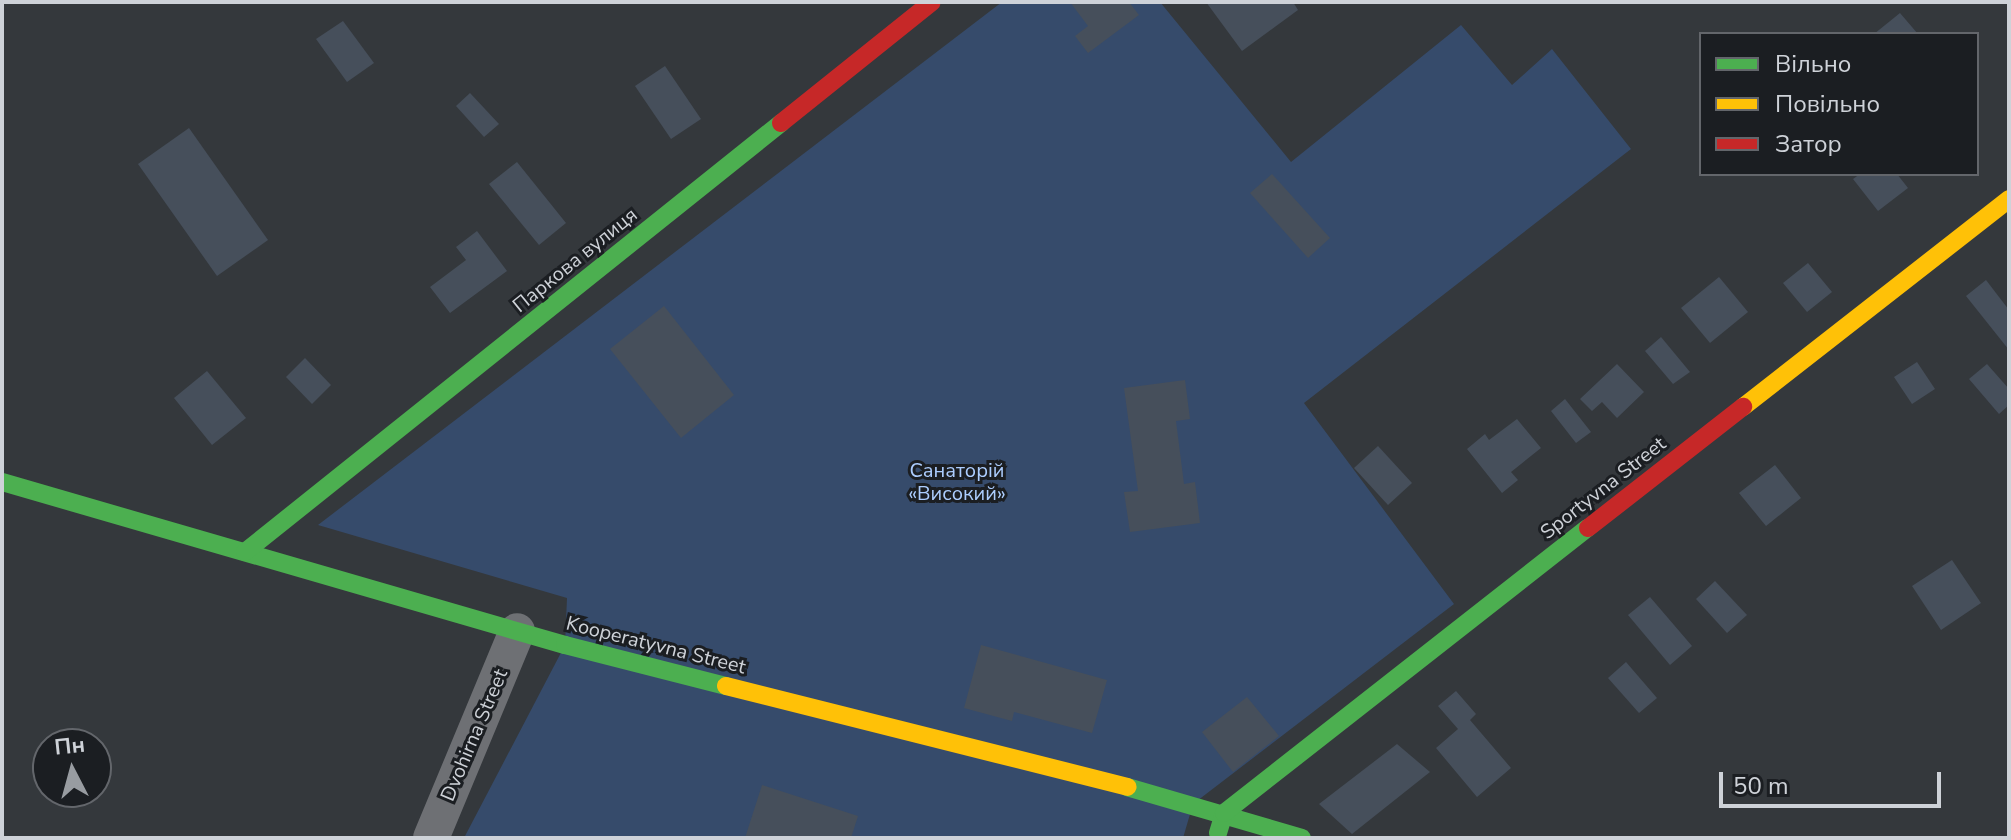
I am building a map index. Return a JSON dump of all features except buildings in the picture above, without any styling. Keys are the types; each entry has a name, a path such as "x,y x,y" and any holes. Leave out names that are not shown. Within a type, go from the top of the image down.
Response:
{"street":[{"name":"Паркова вулиця","path":"245,552 932,2"},
{"name":"Sportyvna Street","path":"1224,813 2009,199"},
{"name":"Kooperatyvna Street","path":"2,482 517,631 1224,813 1302,838"},
{"name":"Dvohirna Street","path":"431,838 517,631"},
{"path":"1216,838 1224,813"}],"green space":[{"name":"Санаторій «Високий»","path":"1002,2 1160,2 1291,162 1461,25 1512,85 1552,49 1631,149 1304,403 1454,604 1193,804 1183,838 464,838 565,645 567,598 318,525"}],"traffic: fast":[{"path":"245,552 781,123"},
{"path":"2,482 565,645 726,686"},
{"path":"1218,833 1224,813 1588,528"},
{"path":"1127,787 1302,838"}],"traffic: slow":[{"path":"1743,407 2009,199"},
{"path":"726,686 1127,787"}],"traffic: jam":[{"path":"781,123 932,2"},
{"path":"1588,528 1743,407"}]}
